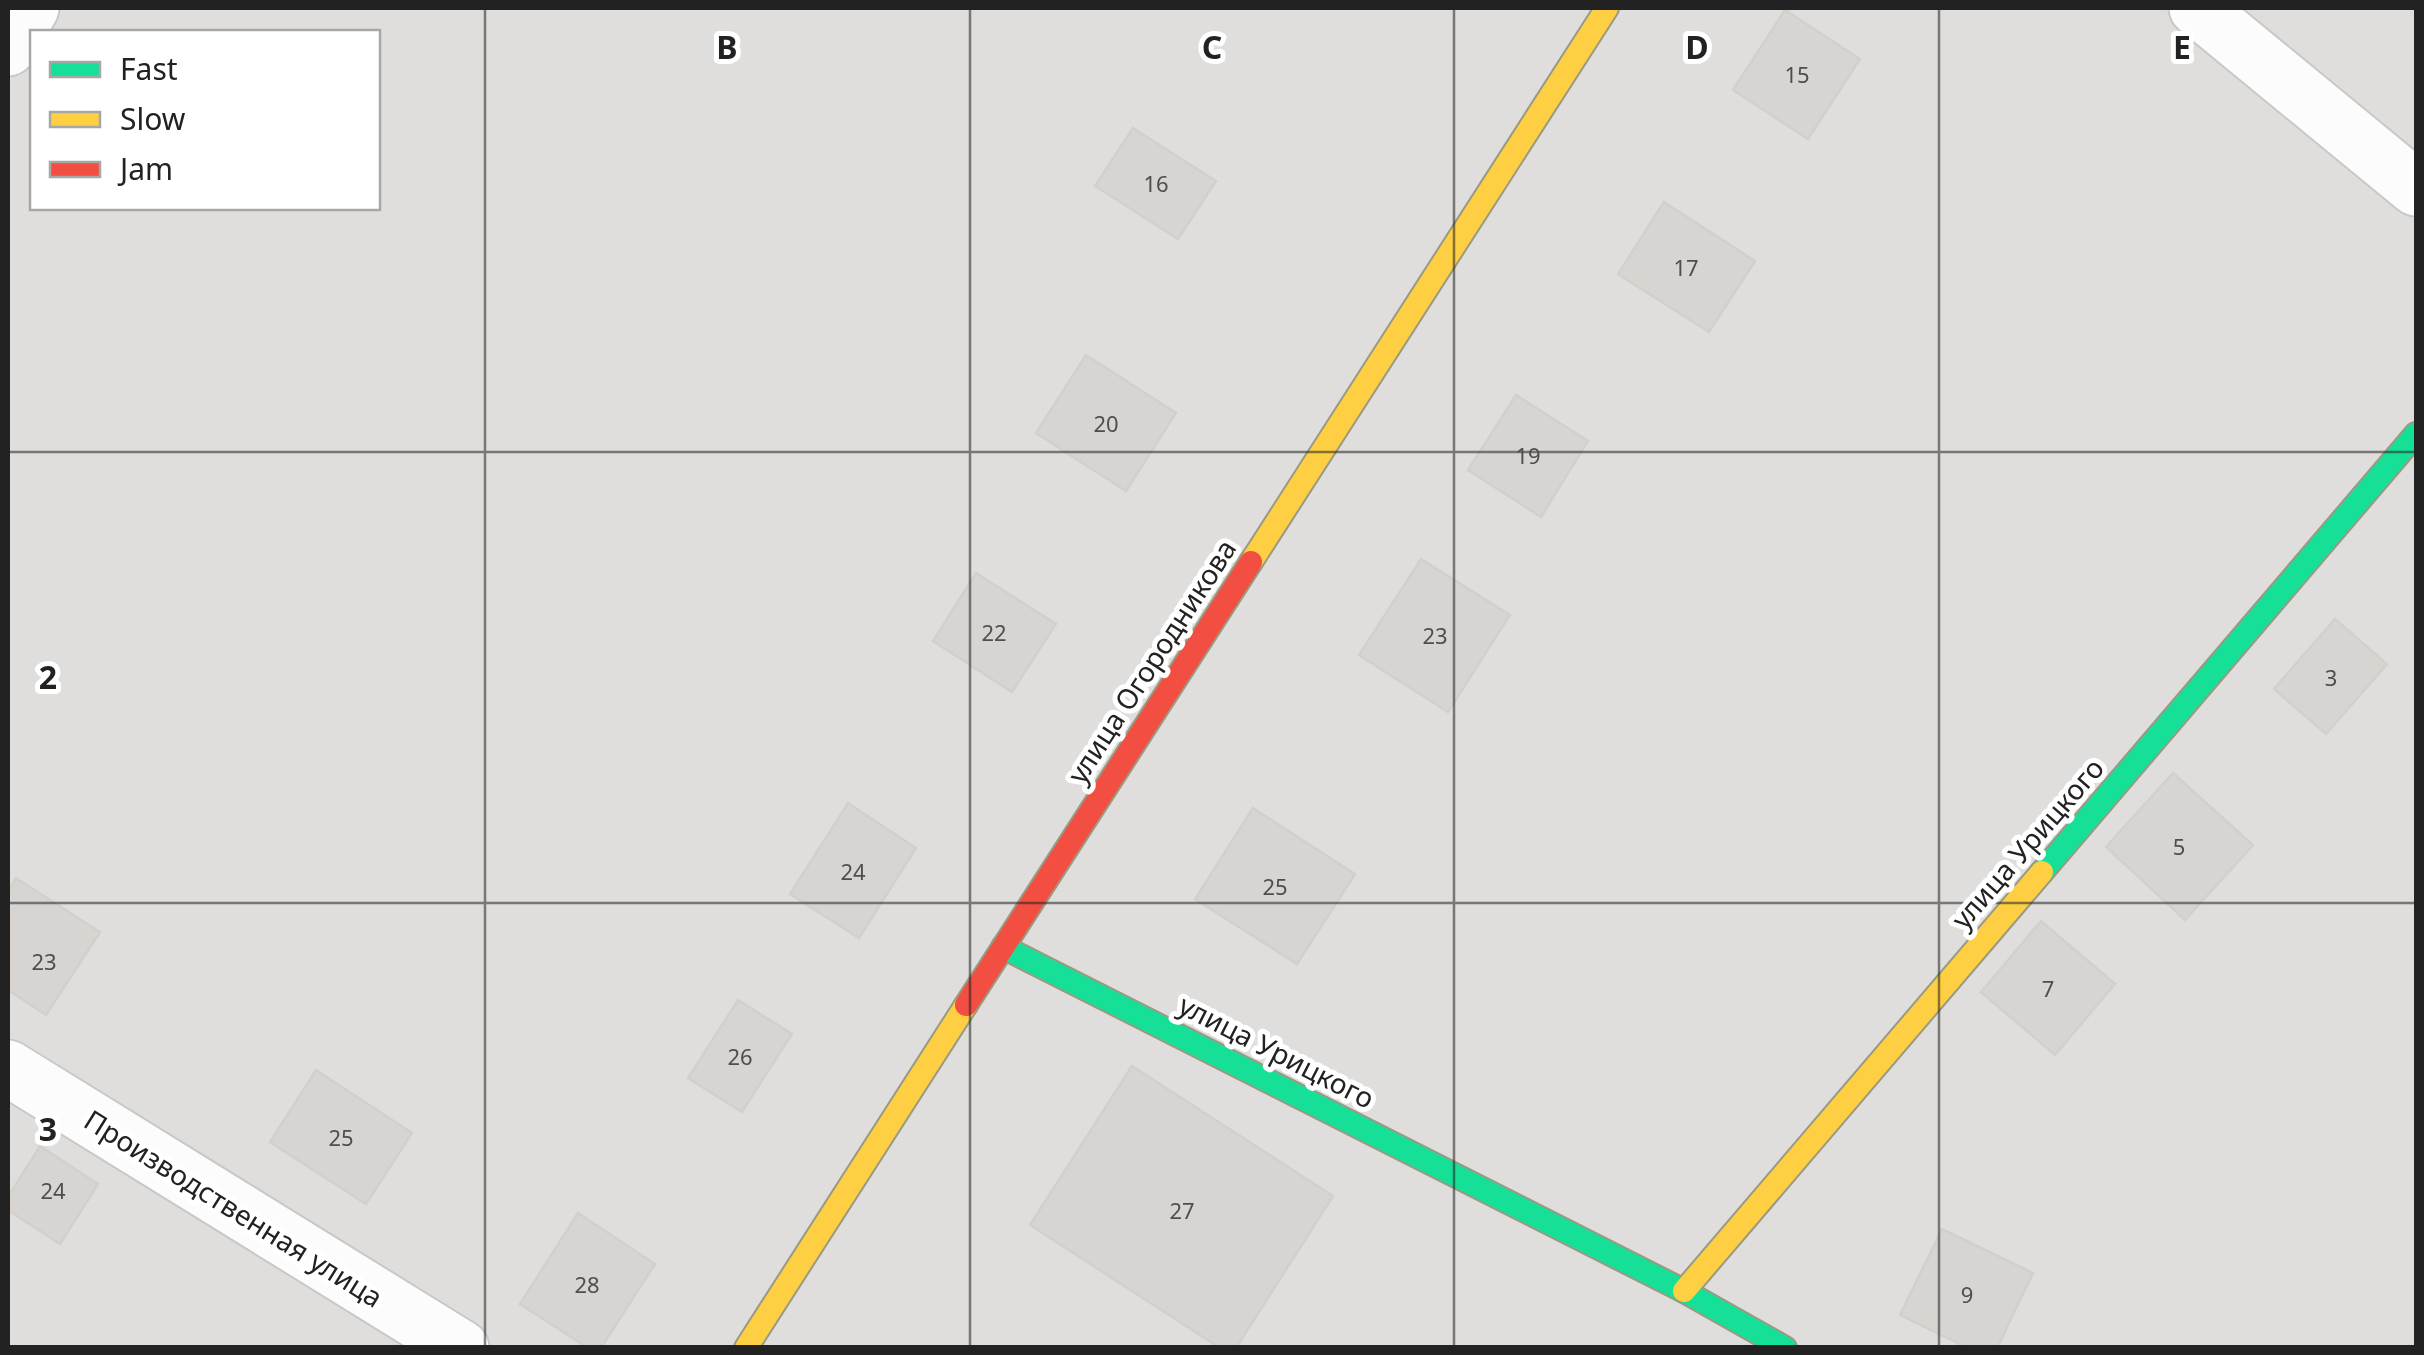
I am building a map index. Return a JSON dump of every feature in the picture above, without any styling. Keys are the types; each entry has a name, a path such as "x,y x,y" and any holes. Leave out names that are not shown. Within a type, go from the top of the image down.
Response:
{"street":[{"path":"8,48 31,8"},
{"name":"улица Огородникова","path":"746,1348 1607,8"},
{"path":"2196,8 2416,188"},
{"name":"улица Урицкого","path":"1684,1291 2416,434"},
{"name":"улица Урицкого","path":"1003,947 1684,1291 1784,1348"},
{"name":"Производственная улица","path":"8,1068 461,1348"}],"shaded area":[{"path":"8,8 2416,8 2416,1347 8,1347"}],"building":[{"path":"1785,10 1860,59 1808,139 1733,90"},
{"path":"1133,128 1216,181 1178,239 1095,186"},
{"path":"1664,202 1755,261 1709,332 1618,274"},
{"path":"1086,355 1176,413 1126,491 1036,433"},
{"path":"1516,395 1588,441 1541,517 1468,470"},
{"path":"1421,559 1510,615 1448,712 1359,655"},
{"path":"976,573 1056,624 1012,692 933,641"},
{"path":"2335,619 2387,664 2326,734 2274,689"},
{"path":"2173,773 2253,845 2185,920 2106,847"},
{"path":"848,803 916,848 859,938 790,894"},
{"path":"1253,808 1355,874 1297,964 1195,899"},
{"path":"16,878 100,932 46,1015 8,990 8,892"},
{"path":"2041,921 2115,984 2055,1055 1981,992"},
{"path":"738,1000 792,1034 742,1112 688,1078"},
{"path":"1132,1066 1333,1196 1236,1348 1220,1348 1030,1225"},
{"path":"316,1070 412,1133 366,1204 270,1142"},
{"path":"40,1146 98,1184 60,1244 8,1210 8,1197"},
{"path":"578,1213 655,1264 601,1348 588,1348 520,1304"},
{"path":"1942,1229 2033,1273 1997,1348 1968,1348 1900,1315"}],"traffic: fast":[{"path":"2042,872 2416,434"},
{"path":"1003,947 1684,1291 1785,1348"}],"traffic: slow":[{"path":"1251,562 1607,8"},
{"path":"1684,1291 2042,872"},
{"path":"746,1348 966,1005"}],"traffic: jam":[{"path":"966,1005 1251,562"}]}
